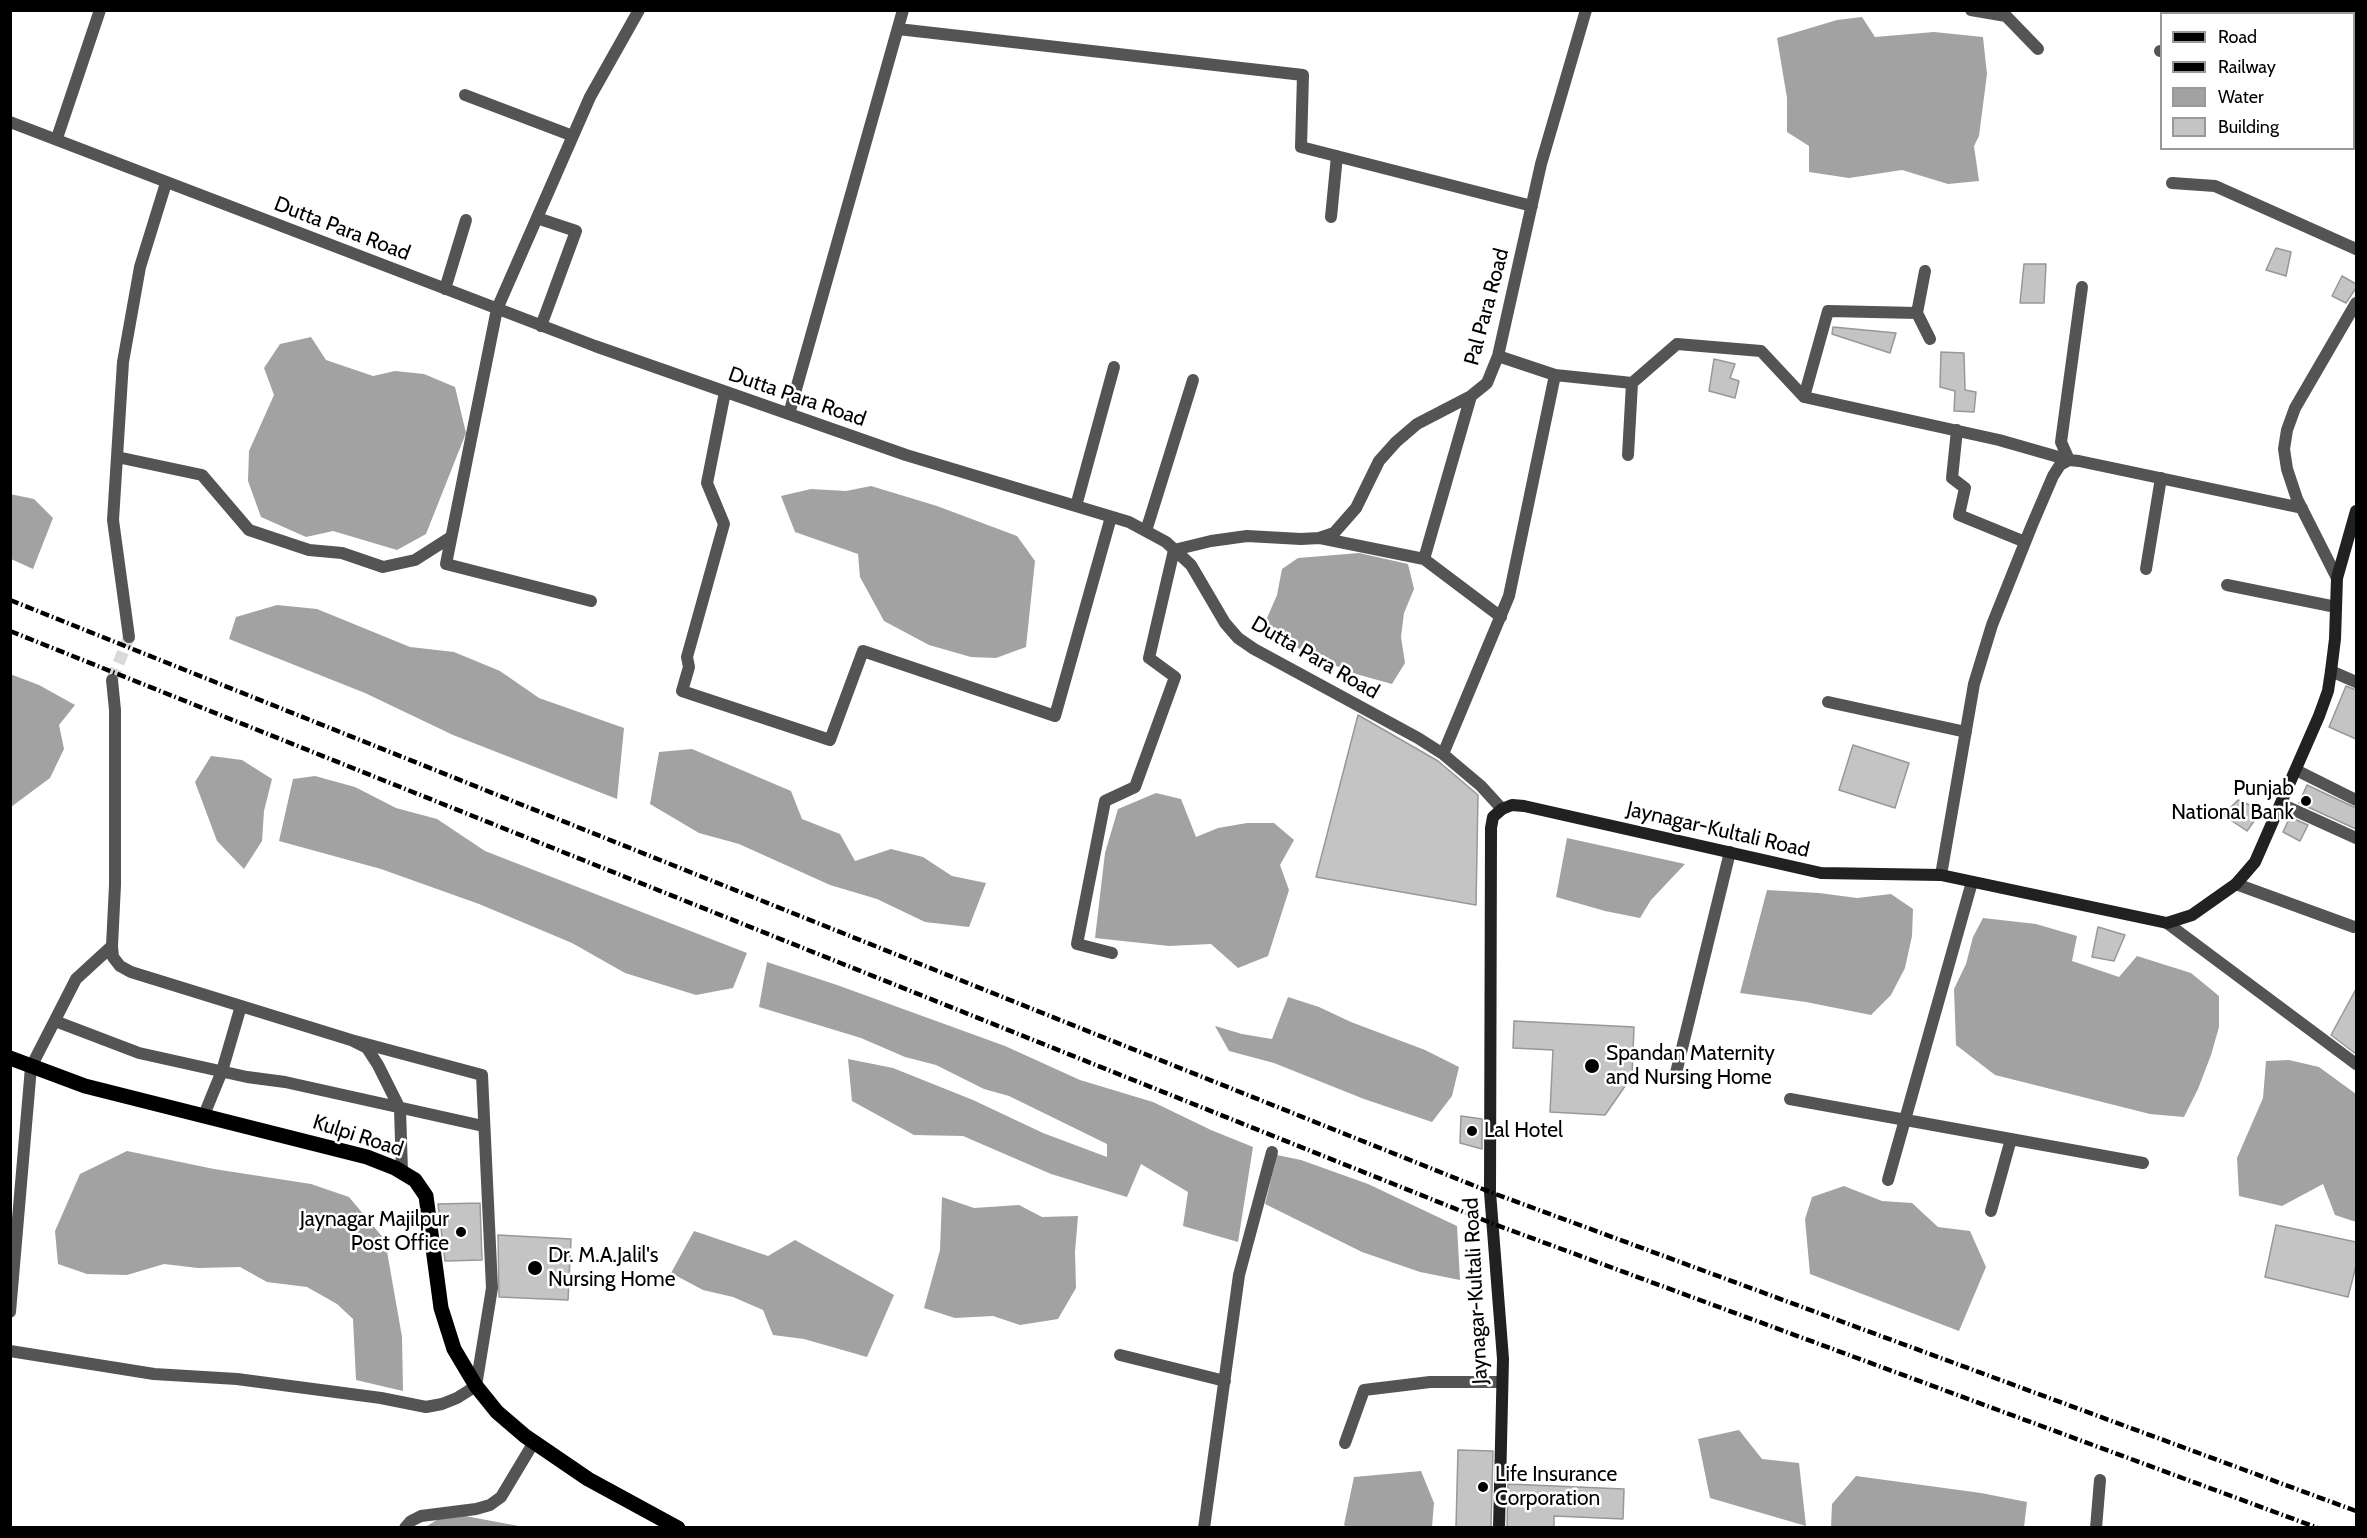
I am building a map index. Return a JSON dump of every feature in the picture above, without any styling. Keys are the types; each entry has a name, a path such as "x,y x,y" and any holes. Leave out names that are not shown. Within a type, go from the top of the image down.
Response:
{"main road":[{"path":"2167,923 2192,915 2236,884 2255,862 2319,717 2328,691 2337,578 2356,510"},
{"name":"Jaynagar-Kultali Road","path":"1499,1527 1503,1359 1490,1192 1491,828 1493,817 1502,809 1512,805 1524,806 1821,873 1941,875 2167,923"},
{"name":"Kulpi Road","path":"10,1058 85,1086 367,1157 415,1180 426,1196 441,1308 454,1349 476,1386 497,1412 534,1442 588,1479 678,1527"}],"street":[{"path":"57,138 100,10"},
{"path":"591,601 446,564 497,309 590,97 639,10"},
{"path":"789,414 903,10"},
{"name":"Pal Para Road","path":"1319,538 1334,533 1347,520 1356,508 1379,461 1395,442 1417,424 1471,396 1487,383 1498,356 1541,164 1586,10"},
{"path":"1971,10 2006,16 2038,49"},
{"path":"898,30 1303,75 1301,147 1532,206"},
{"path":"465,95 573,136"},
{"name":"Dutta Para Road","path":"10,122 57,138 166,183 541,326 725,392 906,455 1129,522 1166,542 1191,565 1225,623 1238,638 1443,754 1481,786 1502,809"},
{"path":"1331,217 1337,156"},
{"path":"129,637 113,520 123,362 140,267 166,183"},
{"path":"2172,183 2215,186 2356,249"},
{"path":"537,218 576,231 541,326"},
{"path":"445,289 466,220"},
{"path":"1925,271 1917,313 1930,339"},
{"path":"2069,460 2061,442 2082,287"},
{"path":"2337,578 2302,508 2287,469 2284,449 2287,430 2295,408 2356,303"},
{"path":"1804,397 1828,311 1917,313"},
{"path":"1628,455 1632,383 1677,344 1761,351 1804,397 1957,430 2069,460 2302,508"},
{"path":"1498,356 1555,375 1632,383"},
{"path":"1076,506 1114,367"},
{"path":"1443,754 1509,596 1555,375"},
{"path":"1146,531 1193,380"},
{"path":"725,392 706,483 724,525 687,657 689,667 682,691 830,740 863,651 1055,716 1111,517"},
{"path":"1424,559 1471,396"},
{"path":"1957,430 1952,478 1965,488 1959,515 2025,542"},
{"path":"117,457 202,475 249,530 309,550 342,553 383,567 415,560 452,537"},
{"path":"1941,875 1974,684 1992,625 2053,476 2060,465 2069,460"},
{"path":"2146,569 2161,478"},
{"path":"1112,953 1077,944 1105,801 1135,787 1175,677 1149,658 1174,550 1211,541 1247,536 1319,538 1424,559 1501,617"},
{"path":"2227,585 2336,607"},
{"path":"2331,671 2356,682"},
{"path":"10,1351 154,1374 237,1379 381,1398 426,1407 457,1398 476,1386 492,1288 482,1075 351,1040 131,972 120,966 113,957 115,710 112,680"},
{"path":"1828,702 1966,732"},
{"path":"2296,770 2356,800"},
{"path":"2281,804 2356,838"},
{"path":"1675,1077 1730,852"},
{"path":"1888,1180 1972,882"},
{"path":"2236,884 2354,927"},
{"path":"2167,923 2356,1064"},
{"path":"10,1312 31,1067 76,979 112,946"},
{"path":"204,1115 222,1071 241,1006"},
{"path":"55,1021 139,1053 247,1077 285,1082 483,1126"},
{"path":"351,1040 367,1048 400,1109 402,1172"},
{"path":"1790,1099 2143,1163"},
{"path":"1991,1211 2011,1139"},
{"path":"1204,1527 1239,1275 1272,1152"},
{"path":"1120,1355 1224,1381"},
{"path":"1345,1443 1364,1390 1430,1382 1502,1382"},
{"path":"405,1527 421,1516 490,1505 501,1497 534,1442"},
{"path":"2096,1527 2100,1480"}],"water":[{"path":"1862,17 1875,37 1934,32 1983,37 1987,74 1979,136 1974,146 1979,181 1948,184 1902,170 1849,178 1809,172 1809,146 1787,132 1787,98 1777,38 1837,20"},
{"path":"311,337 326,360 373,376 395,371 424,374 455,387 466,433 426,534 397,550 333,531 306,537 261,517 248,481 249,451 274,395 264,368 280,344"},
{"path":"871,486 937,506 1017,536 1035,561 1026,647 996,658 971,657 929,645 884,621 860,577 858,554 795,532 781,496 811,489 846,491"},
{"path":"10,494 34,499 53,518 33,569 11,559"},
{"path":"1359,553 1408,564 1414,589 1404,613 1401,637 1405,663 1392,684 1356,674 1322,660 1296,647 1264,625 1277,595 1282,569 1298,558"},
{"path":"277,605 317,609 410,647 454,652 500,671 539,698 624,728 617,799 453,735 365,693 229,639 236,617"},
{"path":"10,674 39,685 75,705 59,725 64,749 50,778 11,807"},
{"path":"692,749 791,791 802,819 840,834 855,861 891,849 923,857 952,876 986,883 969,927 925,922 877,899 830,885 739,844 699,833 650,804 659,752"},
{"path":"211,756 242,760 272,779 264,811 262,841 244,869 217,841 195,782"},
{"path":"315,776 355,787 396,808 437,819 485,851 747,953 733,988 696,995 625,973 572,943 479,904 381,869 279,841 293,779"},
{"path":"1156,793 1181,799 1196,837 1218,828 1247,823 1274,823 1294,840 1280,865 1289,890 1268,956 1238,968 1211,944 1169,946 1095,938 1105,853 1118,809"},
{"path":"1567,838 1685,864 1651,900 1640,918 1605,911 1556,897"},
{"path":"1767,890 1857,898 1891,894 1913,909 1912,936 1905,968 1891,995 1871,1015 1806,1002 1740,993"},
{"path":"1983,918 2036,924 2077,936 2072,961 2119,977 2137,956 2191,973 2219,996 2219,1027 2211,1055 2184,1117 2150,1114 1995,1075 1956,1045 1954,989 1966,964 1973,937"},
{"path":"767,962 1005,1046 1080,1080 1153,1102 1253,1147 1238,1242 1183,1226 1188,1192 1141,1164 1127,1197 1051,1174 963,1136 914,1135 852,1101 848,1059 893,1068 973,1100 1043,1133 1107,1157 1107,1144 1009,1096 984,1089 936,1065 905,1057 861,1038 759,1007"},
{"path":"1288,997 1319,1007 1351,1022 1425,1050 1459,1067 1452,1096 1432,1122 1364,1099 1274,1063 1229,1051 1215,1026 1272,1039"},
{"path":"2289,1060 2319,1067 2356,1094 2356,1222 2335,1215 2323,1184 2282,1206 2239,1196 2237,1158 2263,1098 2266,1061"},
{"path":"127,1151 214,1169 311,1184 349,1197 385,1240 402,1337 403,1391 356,1380 353,1319 337,1304 307,1287 267,1282 240,1267 198,1268 164,1264 127,1275 87,1274 58,1264 55,1231 80,1174"},
{"path":"1277,1155 1301,1160 1368,1184 1457,1226 1460,1280 1420,1272 1362,1252 1265,1204"},
{"path":"1844,1186 1882,1201 1912,1203 1938,1227 1970,1231 1986,1267 1959,1331 1810,1274 1805,1219 1812,1197"},
{"path":"942,1197 974,1208 1019,1205 1042,1217 1078,1216 1075,1252 1076,1288 1058,1319 1020,1325 993,1316 955,1318 924,1308 940,1250"},
{"path":"694,1231 768,1256 795,1240 894,1295 867,1357 804,1339 773,1335 763,1310 733,1297 703,1290 671,1273"},
{"path":"1739,1430 1762,1459 1799,1463 1806,1526 1710,1498 1698,1439"},
{"path":"1421,1471 1434,1503 1432,1527 1349,1528 1344,1525 1354,1477"},
{"path":"1856,1476 1981,1493 2027,1502 2024,1527 1831,1527 1832,1504"},
{"path":"443,1516 465,1516 524,1527 424,1528"}],"building":[{"path":"2276,248 2291,252 2286,276 2266,270"},
{"path":"2024,264 2046,264 2044,303 2020,303"},
{"path":"2342,276 2356,284 2356,288 2346,303 2332,296"},
{"path":"1833,327 1896,333 1890,353 1832,334"},
{"path":"1941,352 1964,353 1965,390 1976,392 1974,412 1954,411 1955,391 1940,387"},
{"path":"1714,359 1735,364 1730,378 1739,381 1735,398 1709,391"},
{"path":"2346,686 2356,690 2356,739 2329,727"},
{"path":"1358,715 1438,761 1478,795 1476,905 1316,877"},
{"path":"1853,745 1909,763 1895,808 1839,790"},
{"path":"2307,785 2356,808 2356,829 2299,803"},
{"path":"2238,800 2262,810 2247,831 2223,815"},
{"path":"2290,817 2308,825 2300,841 2283,832"},
{"path":"2098,927 2125,935 2114,961 2092,957"},
{"path":"2356,989 2356,1054 2331,1035"},
{"name":"Spandan Maternity and Nursing Home","path":"1514,1021 1634,1027 1632,1076 1605,1115 1550,1112 1553,1050 1513,1048"},
{"name":"Lal Hotel","path":"1461,1116 1482,1119 1482,1149 1460,1143"},
{"name":"Jaynagar Majilpur Post Office","path":"480,1203 482,1260 445,1261 438,1204"},
{"path":"2276,1225 2356,1242 2356,1266 2348,1297 2265,1277"},
{"name":"Dr. M.A.Jalil's Nursing Home","path":"498,1235 571,1239 568,1300 499,1297"},
{"path":"1458,1450 1493,1451 1491,1527 1456,1527"},
{"path":"1508,1484 1624,1489 1623,1519 1554,1516 1554,1527 1507,1527"}],"tunnel":[{"path":"112,680 129,637"}],"railway":[{"path":"10,600 1490,1192 2356,1511"},
{"path":"10,631 1491,1223 2318,1528"}],"place":[{"name":"Punjab National Bank","path":"2306,801"},
{"name":"Spandan Maternity and Nursing Home","path":"1592,1066"},
{"name":"Lal Hotel","path":"1472,1131"},
{"name":"Jaynagar Majilpur Post Office","path":"461,1232"},
{"name":"Dr. M.A.Jalil's Nursing Home","path":"535,1268"},
{"name":"Life Insurance Corporation","path":"1483,1487"}]}
